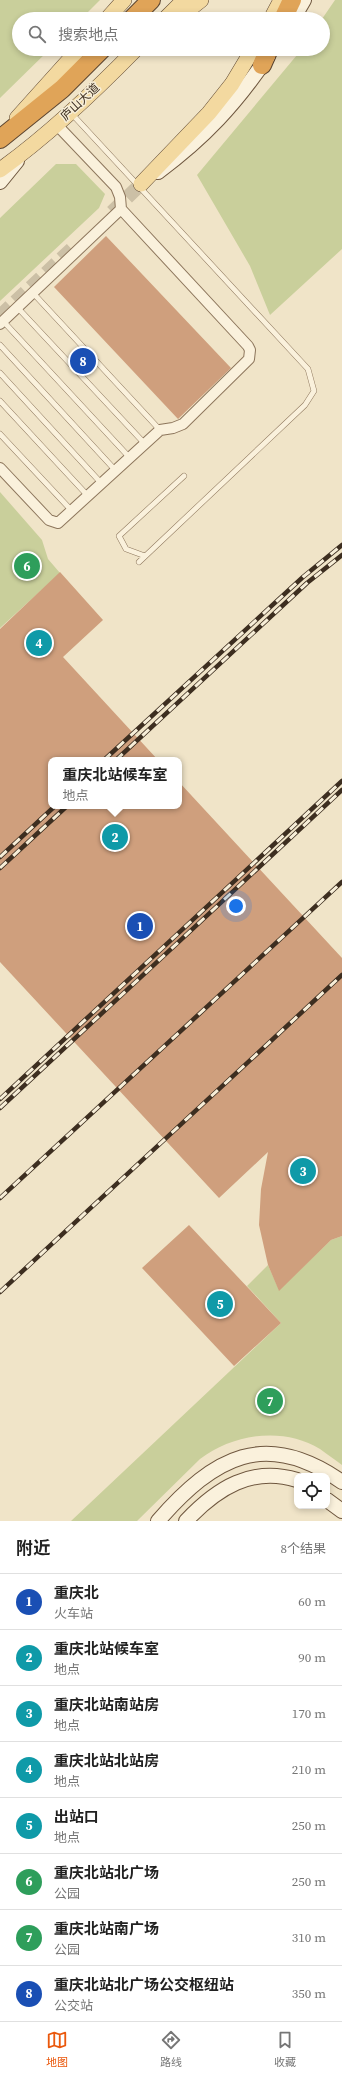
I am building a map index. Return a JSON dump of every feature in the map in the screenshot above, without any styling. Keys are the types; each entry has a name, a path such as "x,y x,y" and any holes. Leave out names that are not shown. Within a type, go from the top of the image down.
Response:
{"highway":[{"path":"139,12 151,0"},
{"path":"286,12 292,0"},
{"path":"0,138 62,90 95,56"}],"main road":[{"path":"113,12 124,0"},
{"path":"172,12 184,0"},
{"path":"186,12 201,0"},
{"path":"275,12 281,0"},
{"path":"0,138 73,56"},
{"name":"庐山大道","path":"0,170 22,154 130,56"},
{"path":"123,63 132,56"},
{"path":"141,184 208,113 232,84 249,56"}],"street":[{"path":"297,12 304,0"},
{"path":"141,184 188,150 222,117 266,57"},
{"path":"0,468 52,522 58,524 160,430 183,424 249,359 250,350 121,209 120,197 116,187 56,124"},
{"name":"庐山大道","path":"0,182 22,154"},
{"path":"2,322 121,209"},
{"path":"158,1521 202,1478 219,1467 238,1458 272,1453 302,1458 323,1468 342,1482"},
{"path":"186,1521 214,1495 243,1479 271,1475 294,1479"},
{"path":"330,1502 342,1511"}],"lane":[{"path":"70,111 308,369 314,391 306,405 139,562"},
{"path":"32,293 160,430"},
{"path":"17,307 145,444"},
{"path":"2,322 130,458"},
{"path":"0,345 116,471"},
{"path":"0,373 102,484"},
{"path":"0,401 89,497"},
{"path":"0,434 72,512"},
{"path":"145,556 126,549 119,536 184,476"}],"green space":[{"path":"0,0 100,0 88,12 12,12 12,56 43,56 0,98"},
{"path":"335,0 342,0 342,249 270,315 250,266 197,175 296,56 330,56 330,12 327,12"},
{"path":"56,164 76,164 105,194 99,208 0,301 0,218"},
{"path":"0,492 42,540 48,559 60,573 0,628"},
{"path":"342,1236 342,1465 320,1449 306,1442 290,1437 274,1435 243,1439 213,1450 200,1459 137,1521 71,1521 281,1323 247,1286 268,1265 279,1290 331,1240"}],"building":[{"path":"106,236 231,368 178,419 54,287"},
{"path":"60,572 103,620 63,657 155,757 48,757 48,809 182,809 182,785 342,958 342,1236 331,1240 279,1291 268,1265 259,1225 261,1189 268,1152 219,1198 0,962 0,629"},
{"path":"189,1225 281,1323 234,1366 142,1268"}],"tunnel":[{"path":"112,212 141,184"},
{"path":"0,316 76,245"}],"railway":[{"path":"107,757 303,577 342,545"},
{"path":"119,757 307,583 342,555"},
{"path":"0,1099 342,781"},
{"path":"0,1108 342,790"},
{"path":"0,857 52,809"},
{"path":"0,868 64,809"},
{"path":"0,1198 342,882"},
{"path":"0,1292 342,975"}],"place":[{"name":"重庆北站北广场公交枢纽站","path":"83,361"},
{"name":"重庆北站北广场","path":"27,566"},
{"name":"重庆北站北站房","path":"39,643"},
{"name":"重庆北站候车室","path":"115,837"},
{"name":"重庆北","path":"140,926"},
{"name":"重庆北站南站房","path":"303,1171"},
{"name":"出站口","path":"220,1304"},
{"name":"重庆北站南广场","path":"270,1401"}]}
